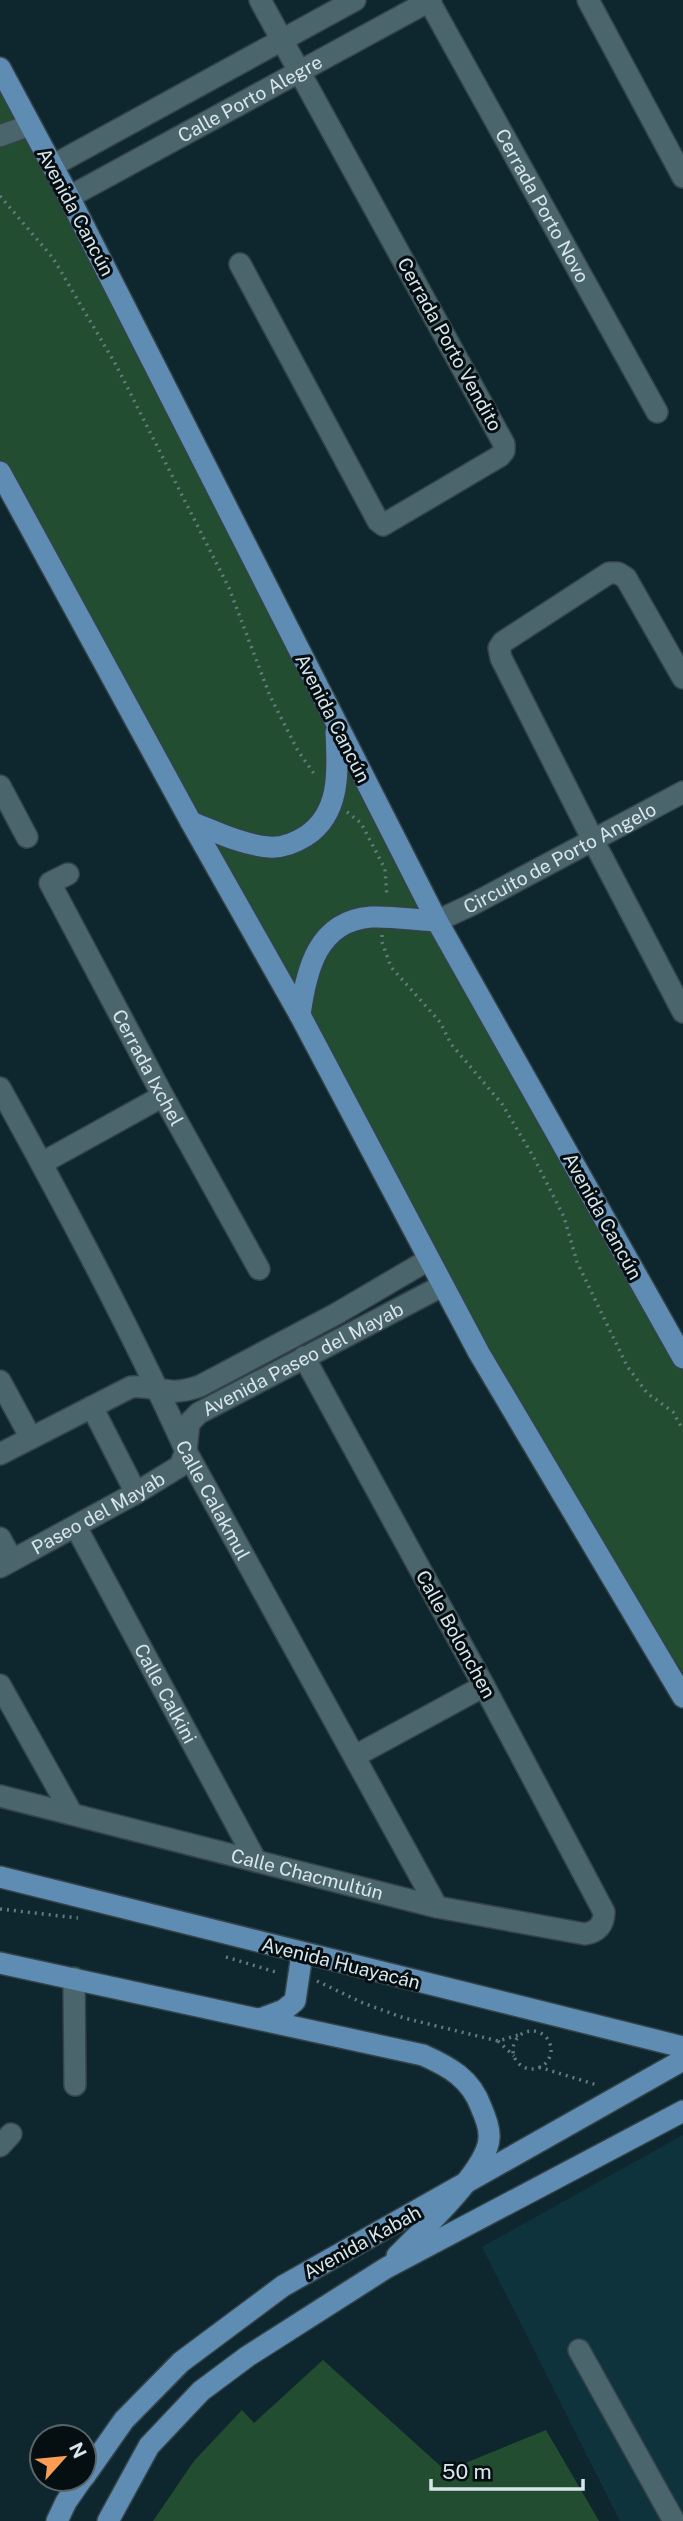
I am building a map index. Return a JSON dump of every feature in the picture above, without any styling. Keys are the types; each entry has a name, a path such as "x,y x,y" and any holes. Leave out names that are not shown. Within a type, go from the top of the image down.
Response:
{"main road":[{"name":"Avenida Cancún","path":"0,68 69,197 437,921 683,1359"},
{"path":"0,472 191,822 300,1014 479,1353 683,1697"},
{"path":"191,822 262,846 283,846 302,839 321,824 333,800 337,783 336,724"},
{"path":"300,1014 304,982 318,948 346,923 371,917 437,921"},
{"name":"Avenida Huayacán","path":"0,1877 683,2047"},
{"path":"258,2019 278,2013 295,2001 302,1954"},
{"path":"0,1963 423,2055 449,2067 475,2092 487,2122 489,2140 481,2159 463,2186 386,2268"},
{"name":"Avenida Kabah","path":"98,2457 124,2420 181,2362 283,2286 683,2060"},
{"name":"Avenida Kabah","path":"108,2521 149,2446 201,2391 298,2322 386,2268 683,2111"},
{"name":"Avenida Kabah","path":"57,2521 72,2493"}],"street":[{"path":"260,0 301,72"},
{"name":"Calle Porto Alegre","path":"52,166 355,0"},
{"path":"588,0 683,177"},
{"name":"Calle Porto Alegre","path":"69,197 430,1"},
{"name":"Cerrada Porto Novo","path":"430,1 657,412"},
{"name":"Cerrada Porto Vendito","path":"240,264 378,521 383,525 500,456 504,451 504,444 301,72"},
{"path":"0,136 30,125"},
{"path":"683,678 626,578 618,573 609,573 503,642 499,648 501,658 683,1012"},
{"path":"0,786 27,837"},
{"name":"Circuito de Porto Angelo","path":"437,921 683,792"},
{"name":"Cerrada Ixchel","path":"68,874 50,883 259,1269"},
{"name":"Calle Calakmul","path":"0,1088 42,1163 159,1391 186,1451 437,1907"},
{"path":"42,1163 163,1096"},
{"name":"Avenida Paseo del Mayab","path":"159,1391 180,1393 200,1387 336,1314 428,1260"},
{"name":"Avenida Paseo del Mayab","path":"186,1451 189,1423 199,1413 442,1286"},
{"name":"Calle Bolonchen","path":"304,1357 604,1912"},
{"path":"0,1381 31,1438"},
{"path":"0,1454 131,1387 146,1386 159,1391"},
{"path":"92,1407 136,1493"},
{"name":"Paseo del Mayab","path":"6,1563 76,1527 180,1466 186,1451"},
{"name":"Calle Calkini","path":"76,1527 256,1861"},
{"path":"0,1538 6,1563"},
{"path":"0,1685 71,1812"},
{"path":"355,1756 484,1686"},
{"name":"Calle Chacmultún","path":"0,1796 437,1907 585,1934 600,1928 604,1912"},
{"path":"74,1979 75,2085"},
{"path":"579,2350 674,2521"}],"path":[{"path":"0,1909 80,1918"},
{"path":"221,1955 298,1979 323,1982 363,2003 404,2018 498,2041 522,2066 539,2067 622,2093"},
{"path":"498,2041 533,2031 540,2032 550,2047 548,2059 539,2067"},
{"path":"514,2056 515,2041 522,2034"}],"shaded area":[{"path":"683,2135 683,2521 620,2521 482,2247"}],"green space":[{"path":"0,79 459,959 683,1362 683,1673 479,1353 0,472"},
{"path":"323,2360 446,2471 546,2430 599,2521 153,2521 194,2461 242,2410 254,2423"}]}
